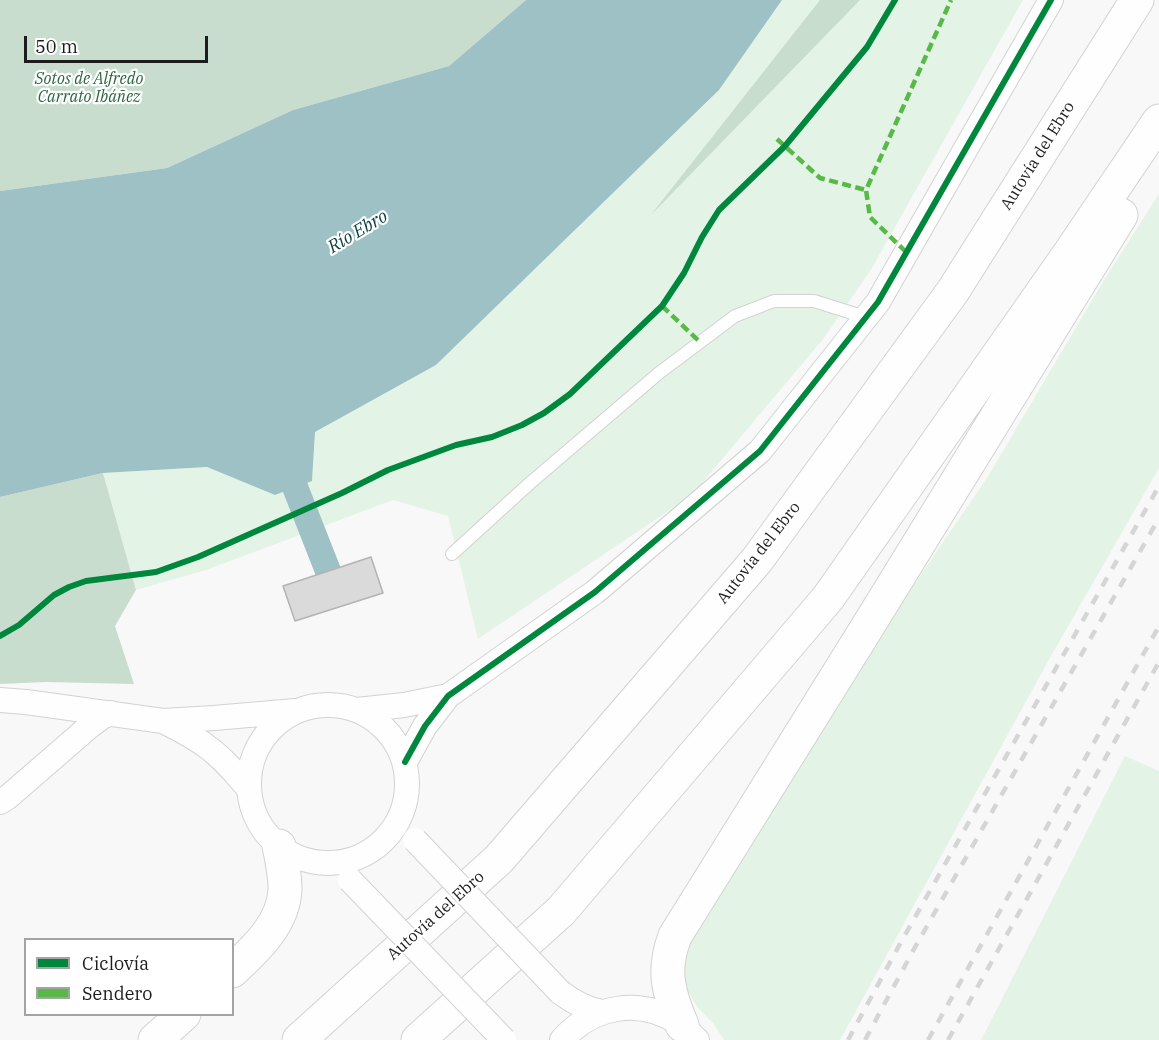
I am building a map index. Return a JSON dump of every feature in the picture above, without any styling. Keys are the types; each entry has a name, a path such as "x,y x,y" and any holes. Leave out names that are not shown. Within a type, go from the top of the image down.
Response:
{"highway":[{"path":"1101,56 1128,0"},
{"name":"Autovía del Ebro","path":"299,1040 499,859 757,560 953,291 1137,0"},
{"path":"418,1040 561,911 828,598 1159,122"},
{"path":"689,1032 669,991 668,962 675,936 1122,213 1159,147"},
{"path":"234,969 269,933 279,917 285,891 285,877 279,846"},
{"path":"155,1040 182,1016"}],"street":[{"path":"405,762 425,726 448,696 595,592 759,451 878,302 1051,0"},
{"path":"357,710 404,705 448,696"},
{"path":"0,700 163,721 298,711 321,705 357,710 373,719 387,731 398,746 405,762 408,779 407,797 395,828 372,850 350,860 326,864 293,855 267,834 252,806 249,789 250,773 261,742 284,718 298,711"},
{"path":"0,802 81,733 102,717 111,714"},
{"path":"163,721 207,746 249,789"},
{"path":"402,813 415,840 560,993 578,1005 602,1012"},
{"path":"326,864 350,880 504,1040"},
{"path":"562,1040 585,1020 602,1012 622,1008 644,1008 664,1014 689,1032"}],"lane":[{"path":"452,554 530,483 651,381 735,316 774,300 814,301 865,317"}],"green space":[{"name":"Sotos de Alfredo Carrato Ibáñez","path":"0,0 526,0 449,66 293,110 167,168 0,191"},
{"path":"782,0 1023,0 872,268 824,338 692,495 478,639 448,516 393,500 206,570 136,590 103,473 207,467 275,495 312,481 315,432 436,365 719,90"},
{"path":"820,0 860,0 650,216"},
{"path":"1159,194 1159,468 1051,656 840,1040 724,1040 713,1023 697,1007 684,984 680,967 699,921 852,675 987,478 1104,280"},
{"path":"103,473 136,590 115,626 134,684 46,682 0,684 0,497"},
{"path":"1125,756 1159,771 1159,1040 981,1040"}],"water":[{"name":"Río Ebro","path":"526,0 782,0 719,90 436,365 315,432 312,481 275,495 207,467 103,473 0,497 0,191 167,168 293,110 449,66"}],"building":[{"path":"371,557 383,593 295,621 283,586"}],"waterway":[{"path":"295,487 328,571"}],"railway":[{"path":"848,1040 1159,486"},
{"path":"865,1040 914,949 1159,518"},
{"path":"928,1040 1159,626"},
{"path":"948,1040 1159,662"}],"marked path":[{"path":"906,252 870,217 866,190 951,0"},
{"path":"777,139 820,178 866,190"},
{"path":"662,306 700,342"}],"cycle path":[{"path":"0,636 19,625 54,595 69,587 86,581 156,572 198,557 388,470 456,445 492,437 544,413 570,394 662,306 684,273 719,210 785,146 867,47 895,0"},
{"path":"405,762 425,726 448,696 595,592 760,451 878,302 1051,0"}]}
